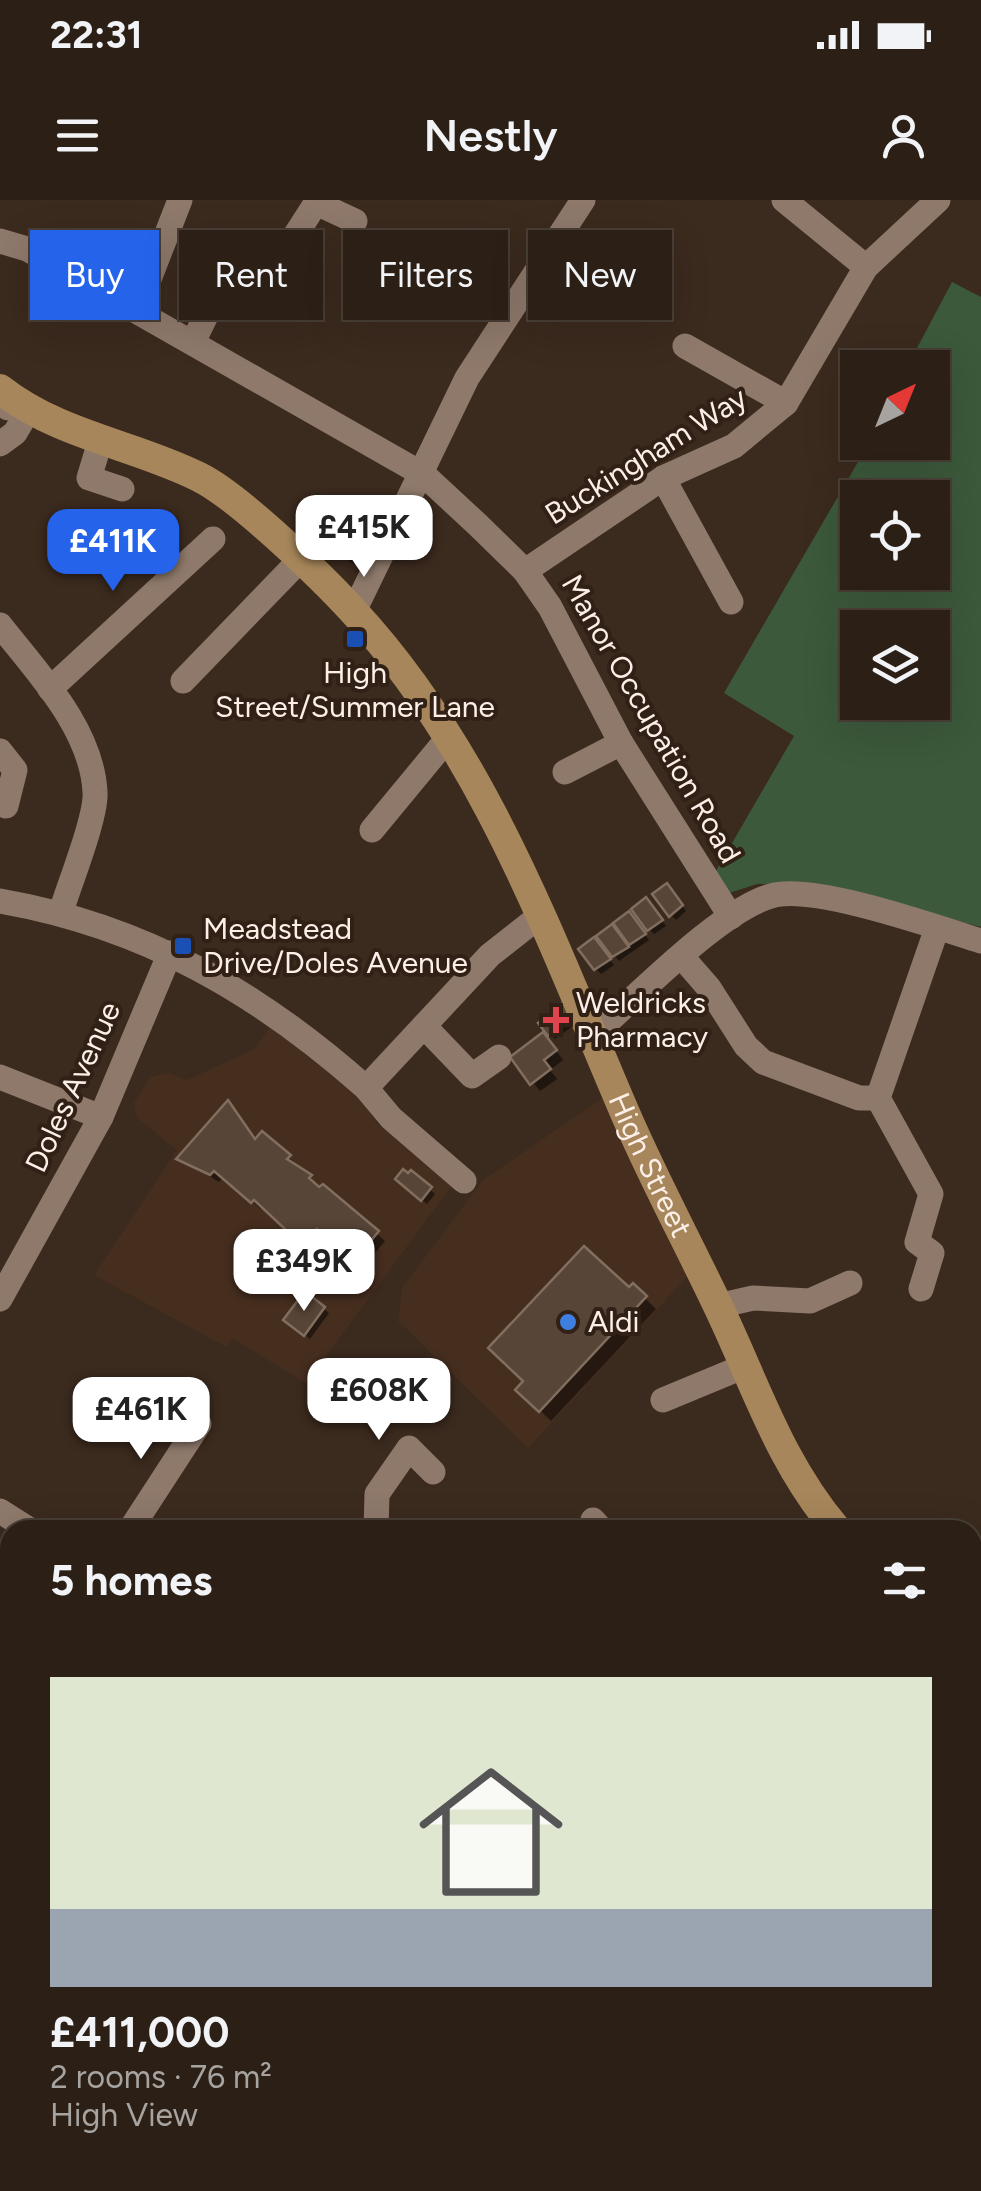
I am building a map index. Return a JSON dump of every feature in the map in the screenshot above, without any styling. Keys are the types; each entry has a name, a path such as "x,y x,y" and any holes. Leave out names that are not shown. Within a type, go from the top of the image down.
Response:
{"main road":[{"name":"High Street","path":"0,389 14,409 213,484 354,611 448,738 499,823 595,1033 624,1112 718,1306 780,1448 830,1520"}],"street":[{"path":"159,254 180,200"},
{"path":"354,611 424,474 467,378 583,200"},
{"path":"784,200 866,267"},
{"name":"Buckingham Way","path":"525,571 663,478 734,446 786,403 866,267 938,200"},
{"path":"193,342 232,265 262,250 282,256 316,202 355,221"},
{"name":"Manor Occupation Road","path":"0,241 30,251"},
{"name":"Manor Occupation Road","path":"154,320 424,474 525,571 550,607 621,744 731,917"},
{"path":"685,346 786,403"},
{"path":"0,444 15,433 14,409"},
{"path":"100,442 88,478 122,488"},
{"path":"663,478 731,602"},
{"path":"50,689 213,539"},
{"path":"183,682 300,560"},
{"path":"0,625 50,689 86,748 96,794 61,912"},
{"path":"372,830 448,738"},
{"path":"565,772 621,744"},
{"path":"0,751 15,770 6,806"},
{"path":"595,1033 731,917 774,894 815,896 981,941"},
{"path":"0,900 61,912 170,953 299,1029 366,1088 391,1118 464,1181"},
{"path":"366,1088 490,955 541,915"},
{"path":"921,1289 932,1253 917,1242 932,1194 878,1098 937,928"},
{"name":"Doles Avenue","path":"0,1299 101,1118 170,953"},
{"path":"682,957 709,988 746,1046 762,1062 859,1098 878,1098"},
{"path":"424,1026 472,1076 499,1057"},
{"path":"0,1077 101,1118"},
{"path":"718,1306 753,1298 810,1301 850,1282"},
{"path":"663,1400 744,1366"},
{"path":"136,1520 198,1424"},
{"path":"376,1520 377,1494 409,1448 432,1472"}],"shaded area":[{"path":"271,1026 361,1098 376,1123 386,1131 396,1130 454,1183 306,1383 233,1339 226,1347 94,1275 177,1150 137,1118 134,1103 150,1077 168,1073 187,1080 254,1049"},
{"path":"604,1097 689,1275 528,1448 398,1321 402,1288 483,1180"}],"green space":[{"path":"952,282 981,297 981,927 810,883 757,884 726,894 713,876 794,736 724,693 840,493 840,590 950,590 950,480 848,480 859,460 950,460 950,350 916,350"}],"building":[{"path":"347,499 371,513 346,557 298,530 310,509 343,528 350,516 340,511"},
{"path":"667,883 683,905 669,917 652,894"},
{"path":"646,897 663,920 647,931 631,909"},
{"path":"629,911 646,934 629,945 613,923"},
{"path":"612,924 629,947 612,957 596,936"},
{"path":"594,937 611,959 594,970 578,949"},
{"name":"Weldricks Pharmacy","path":"563,1003 574,1016 548,1036 538,1023"},
{"path":"543,1032 557,1050 544,1060 551,1069 530,1085 510,1057"},
{"path":"228,1100 255,1139 262,1131 291,1155 287,1159 312,1175 309,1178 319,1187 323,1184 379,1231 355,1260 344,1251 339,1257 322,1242 327,1237 317,1229 303,1246 254,1200 251,1203 214,1171 210,1175 176,1159"},
{"path":"403,1169 408,1173 411,1170 432,1187 421,1201 395,1179"},
{"name":"Aldi","path":"584,1246 629,1287 633,1283 647,1296 539,1412 515,1390 523,1381 488,1348"},
{"path":"305,1291 325,1307 304,1336 283,1320"}],"place":[{"name":"High Street/Summer Lane","path":"355,639"},
{"name":"Meadstead Drive/Doles Avenue","path":"183,946"},
{"name":"Weldricks Pharmacy","path":"556,1020"},
{"name":"Aldi","path":"568,1322"}]}
